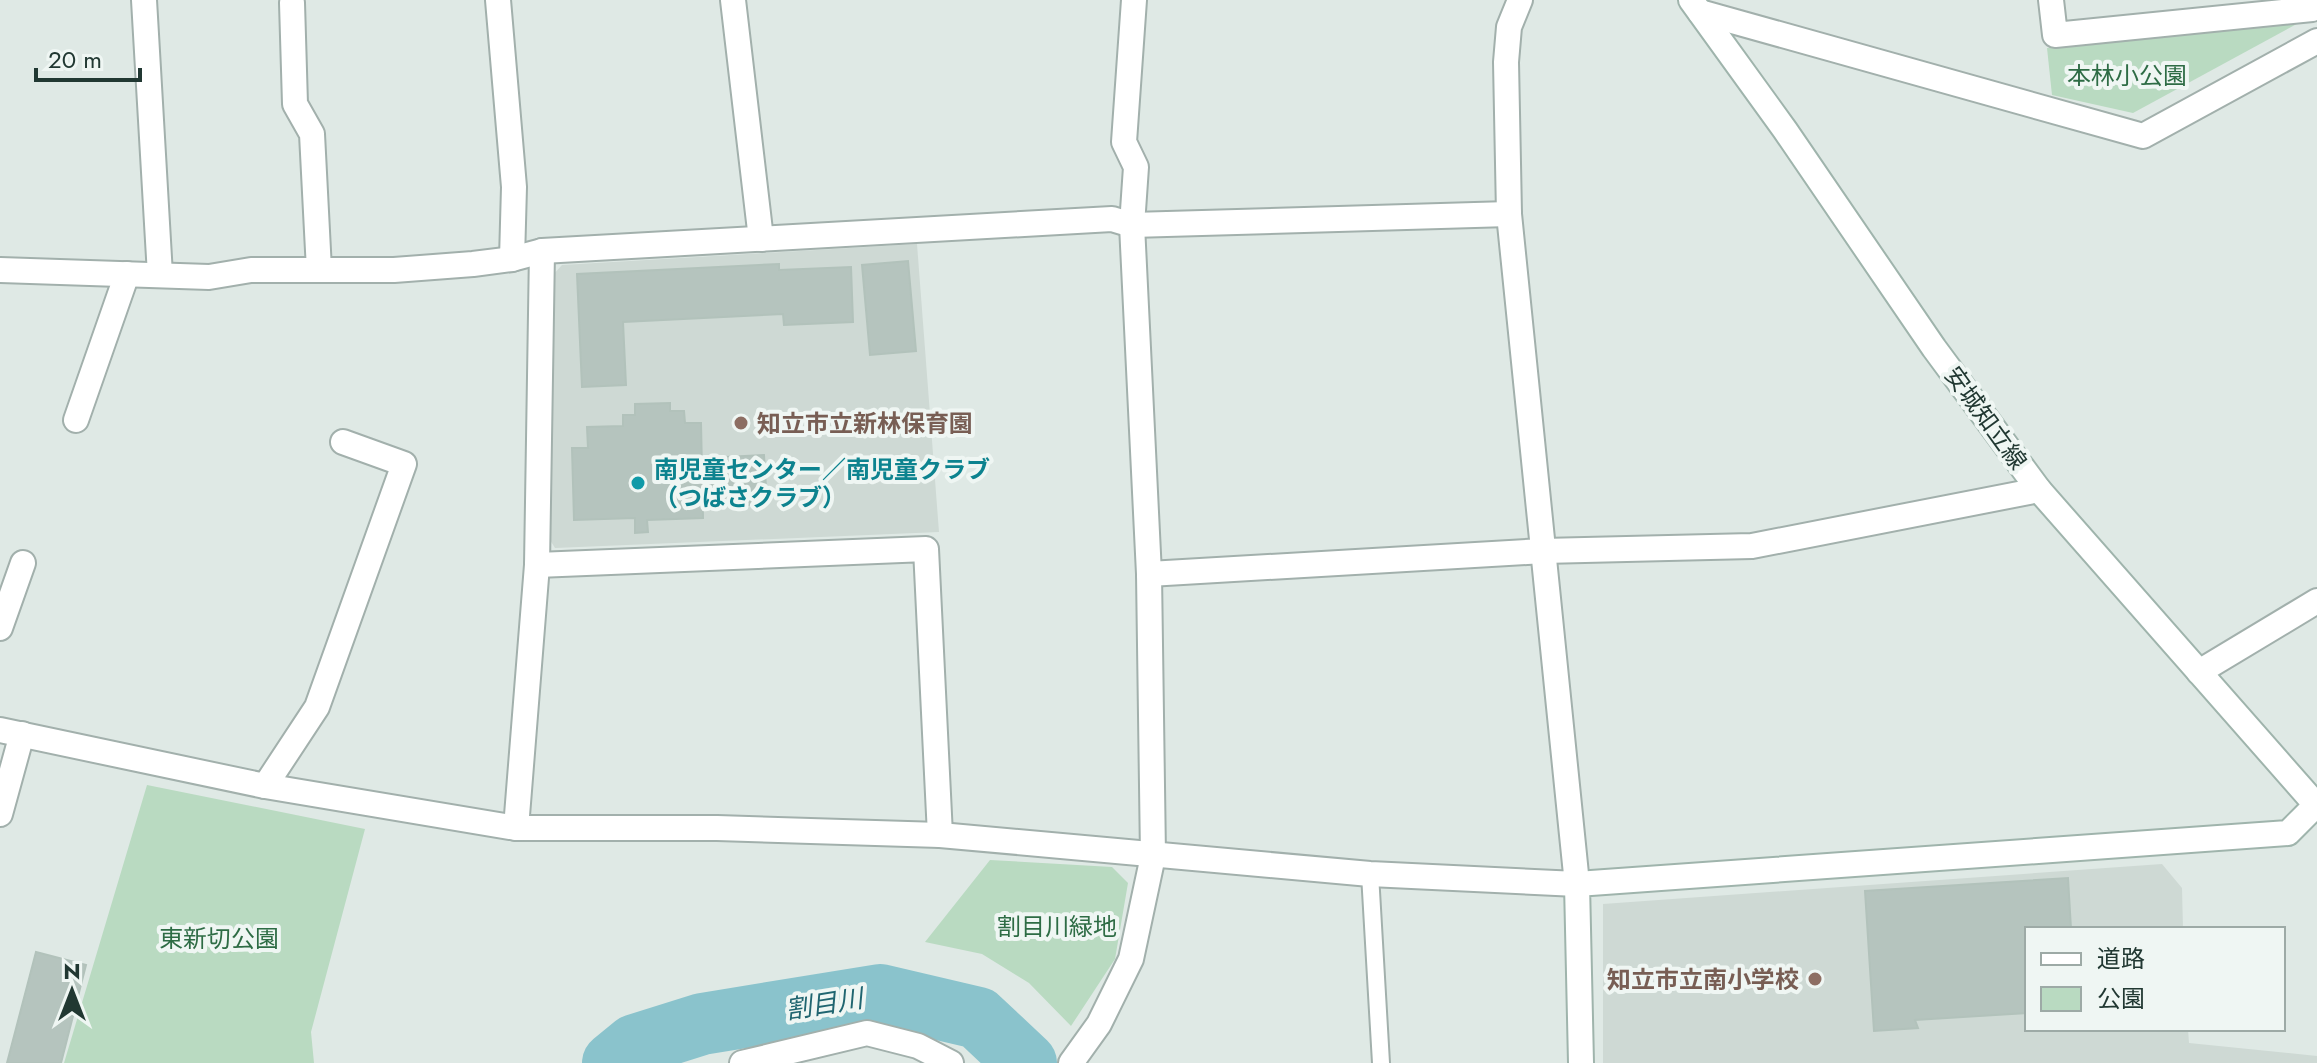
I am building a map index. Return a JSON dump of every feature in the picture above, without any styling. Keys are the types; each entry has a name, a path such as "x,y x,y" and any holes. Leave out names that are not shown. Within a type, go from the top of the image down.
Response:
{"street":[{"path":"144,0 160,275"},
{"path":"498,0 514,187 512,259"},
{"path":"733,0 761,239"},
{"path":"1074,1060 1099,1024 1131,959 1153,856 1149,574 1132,225 1136,167 1124,142 1134,0"},
{"path":"1520,0 1509,27 1506,62 1509,214 1577,884 1581,1063"},
{"path":"2051,0 2055,35 2312,9 2317,6"},
{"path":"292,3 295,104 312,134 319,270"},
{"path":"1696,6 2143,136 2317,41"},
{"name":"安城知立線","path":"1696,6 1934,348 2039,490 2316,806"},
{"path":"0,270 209,277 251,270 394,270 512,259 542,251 1112,219 1132,225 1509,214"},
{"path":"516,828 537,565 542,251"},
{"path":"76,420 127,274"},
{"path":"265,786 317,707 404,464 343,442"},
{"path":"1149,574 1543,551 1752,546 2039,490"},
{"path":"537,565 926,549 940,835"},
{"path":"0,628 23,563"},
{"path":"2199,672 2317,601"},
{"path":"0,814 11,732 265,786 516,828 717,828 940,835 1370,874 1577,884 2288,833 2316,806"},
{"path":"742,1063 867,1033 918,1046 951,1063"}],"lane":[{"path":"1370,874 1381,1063"}],"shaded area":[{"name":"知立市立新林保育園","path":"917,244 939,532 555,548 547,535 553,391 552,276 562,265"},
{"name":"知立市立南小学校","path":"2162,864 2182,888 2183,927 2025,927 2025,1031 2188,1031 2189,1043 2317,1056 2317,1063 1603,1063 1603,904"}],"green space":[{"name":"本林小公園","path":"2306,19 2133,113 2052,95 2047,48"},
{"name":"東新切公園","path":"147,785 365,829 311,1032 314,1063 64,1063"},
{"name":"割目川緑地","path":"990,860 1112,867 1128,883 1115,959 1071,1026 1029,983 982,954 925,942"}],"building":[{"path":"908,261 916,351 870,355 862,265"},
{"path":"779,264 779,270 851,267 853,322 784,325 783,314 623,322 626,385 582,387 577,274"},
{"name":"南児童センター／南児童クラブ （つばさクラブ）","path":"670,403 670,411 684,411 685,423 701,423 703,518 647,520 648,532 635,533 635,518 574,520 572,448 588,448 587,427 623,426 623,415 635,415 635,404"},
{"path":"764,455 767,504 709,507 707,458"},
{"path":"2068,878 2071,927 2025,927 2025,1013 1915,1020 1918,1028 1874,1031 1865,891"},
{"path":"36,952 86,965 61,1063 7,1063"}],"waterway":[{"name":"割目川","path":"613,1063 635,1045 702,1024 880,995 978,1018 1026,1063"}],"place":[{"name":"知立市立新林保育園","path":"741,423"},
{"name":"南児童センター／南児童クラブ （つばさクラブ）","path":"638,483"},
{"name":"知立市立南小学校","path":"1815,979"}]}
